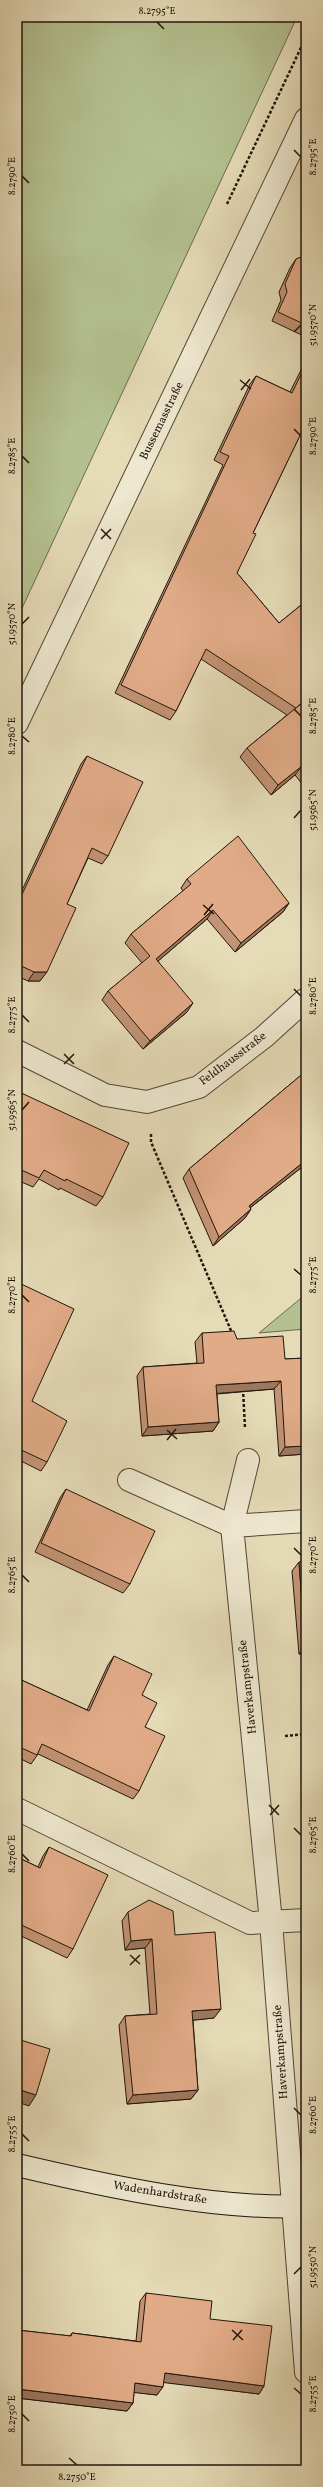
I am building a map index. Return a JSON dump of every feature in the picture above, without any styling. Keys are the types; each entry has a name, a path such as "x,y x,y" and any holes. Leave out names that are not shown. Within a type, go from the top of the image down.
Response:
{"street":[{"name":"Bussemasstraße","path":"17,723 306,119"},
{"name":"Feldhausstraße","path":"17,1051 105,1095 147,1102 199,1086 264,1037 306,999"},
{"name":"Haverkampstraße","path":"248,1460 232,1526 300,2206 306,2372"},
{"path":"129,1480 232,1526 306,1522"},
{"path":"17,1809 250,1923 306,1920"},
{"name":"Wadenhardstraße","path":"17,2165 93,2183 208,2200 300,2206"}],"path":[{"path":"147,1102 152,1142 235,1339"},
{"path":"242,1384 248,1460"}],"green space":[{"path":"17,17 297,17 17,619"},
{"path":"306,1294 306,1329 259,1333"}],"building":[{"path":"306,253 306,325 278,312 287,292 285,284 296,259 304,256"},
{"path":"306,364 306,423 253,533 256,534 237,573 279,623 306,601 306,699 296,708 206,649 176,711 121,685 229,456 220,452 256,376 292,393"},
{"path":"302,703 306,708 306,771 302,766 278,785 247,748"},
{"path":"87,756 143,782 108,856 92,848 67,904 76,908 47,972 34,972 17,964 17,905"},
{"path":"238,836 289,903 241,943 213,910 156,959 193,1003 150,1041 108,991 150,956 131,934 191,884 187,879"},
{"path":"306,1071 306,1160 249,1206 251,1209 219,1237 189,1169"},
{"path":"17,1091 129,1143 103,1197 66,1179 65,1181 44,1170 39,1178 17,1168"},
{"path":"17,1282 74,1309 32,1401 67,1421 47,1462 17,1448"},
{"path":"234,1331 237,1339 283,1336 285,1359 306,1358 306,1446 285,1447 281,1381 216,1385 219,1422 148,1427 143,1367 204,1363 202,1333"},
{"path":"66,1489 155,1531 130,1584 41,1543"},
{"path":"306,1561 306,1645 305,1645 299,1562"},
{"path":"114,1656 152,1674 142,1695 157,1703 145,1727 165,1736 139,1791 42,1744 37,1755 17,1746 17,1678 89,1711"},
{"path":"49,1847 108,1875 73,1949 17,1923 17,1857 40,1868"},
{"path":"149,1900 173,1911 175,1935 215,1932 221,2009 192,2011 198,2090 133,2095 125,2016 157,2014 152,1939 131,1941 128,1912"},
{"path":"17,2039 50,2049 36,2095 17,2089"},
{"path":"146,2293 212,2301 210,2319 272,2326 264,2386 165,2373 163,2387 135,2383 133,2403 17,2389 17,2330 71,2336 72,2333 141,2342"}]}
